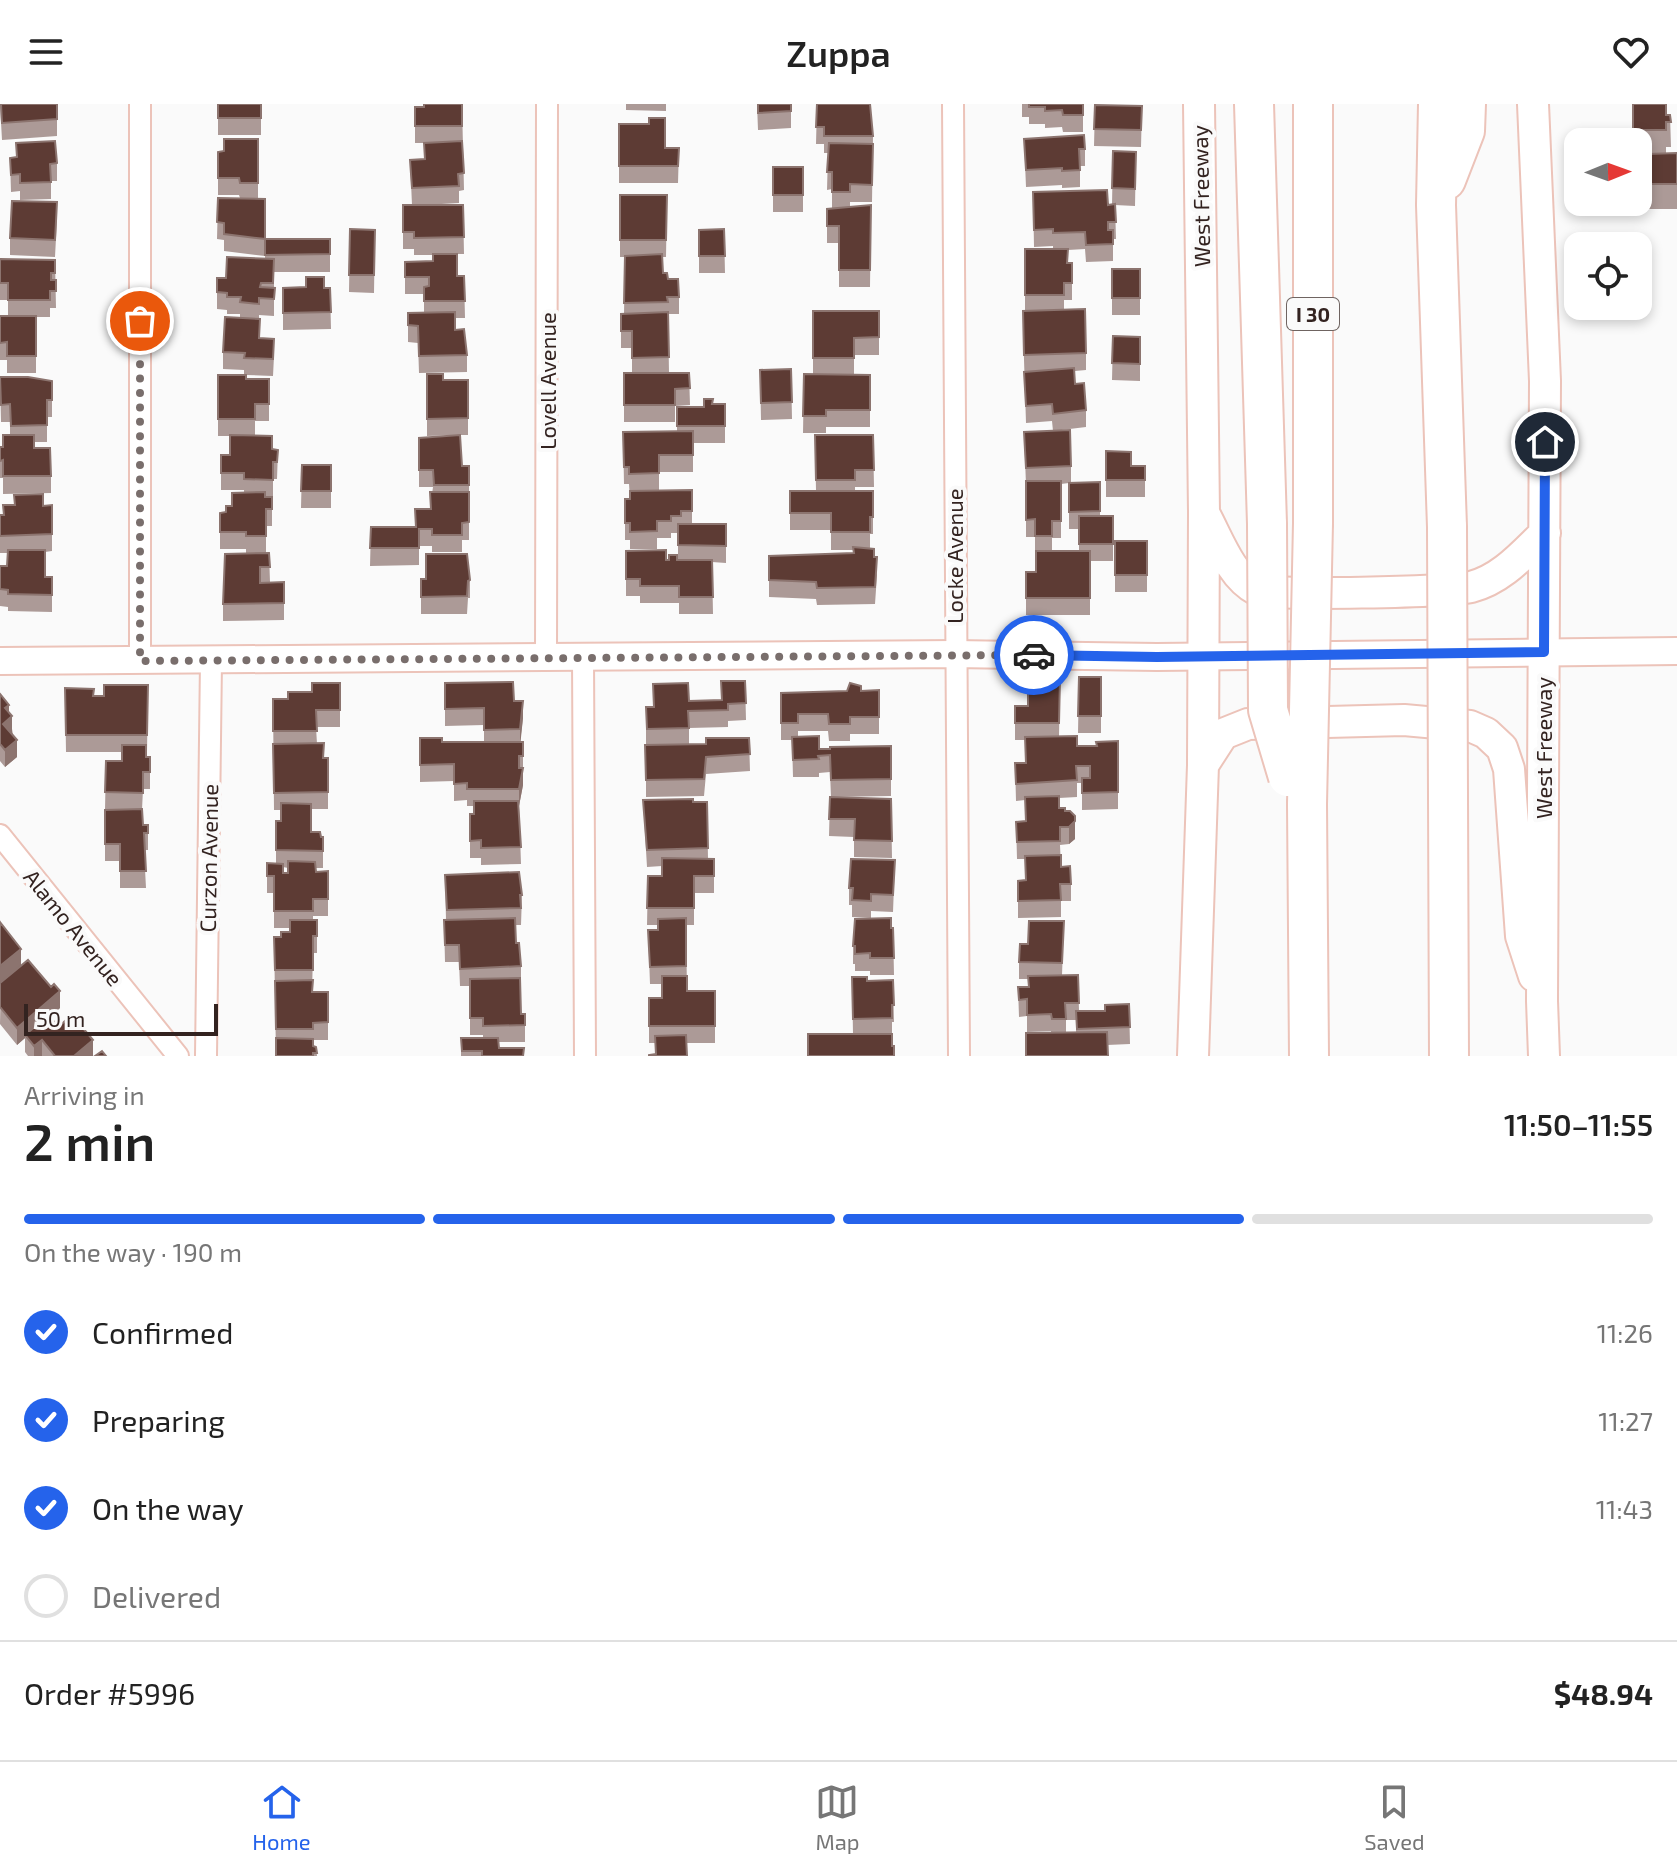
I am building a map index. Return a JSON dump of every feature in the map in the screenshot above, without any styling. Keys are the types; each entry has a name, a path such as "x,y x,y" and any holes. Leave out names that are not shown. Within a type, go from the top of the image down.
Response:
{"highway":[{"path":"1254,104 1267,524 1268,710 1301,805"},
{"name":"I 30","path":"1309,1056 1301,805 1313,523 1313,104"},
{"path":"1438,104 1436,205 1447,527 1449,1056"},
{"path":"1436,205 1465,131 1466,104"}],"main road":[{"name":"West Freeway","path":"1193,1056 1203,765 1204,513 1199,104"},
{"name":"West Freeway","path":"1533,104 1545,381 1544,1056"},
{"path":"1204,513 1241,578 1259,592 1355,593 1471,587 1504,572 1545,533"},
{"path":"1203,765 1223,734 1248,724 1404,720 1470,726 1486,733 1502,748 1509,769 1521,936 1542,1001"}],"street":[{"path":"140,104 140,661"},
{"name":"Lovell Avenue","path":"546,657 547,104"},
{"name":"Locke Avenue","path":"953,104 959,1056"},
{"path":"0,661 1677,651"},
{"path":"583,657 585,1056"},
{"name":"Curzon Avenue","path":"206,1056 211,661"},
{"name":"Alamo Avenue","path":"0,835 178,1056"}],"building":[{"path":"1,104 57,104 57,119 2,123"},
{"path":"218,104 261,104 261,118 218,118"},
{"path":"424,104 462,104 462,126 415,126 415,107 424,107"},
{"path":"758,104 791,104 791,111 758,113"},
{"path":"817,104 870,104 873,136 824,136 824,127 816,127"},
{"path":"1029,104 1083,104 1083,115 1063,115 1062,110 1045,111 1045,107 1029,107"},
{"path":"1633,104 1666,104 1666,115 1670,115 1671,122 1666,122 1666,130 1633,128"},
{"path":"1095,105 1142,106 1141,130 1094,129"},
{"path":"649,118 665,118 665,148 679,148 678,166 619,166 619,124 649,124"},
{"path":"1084,135 1085,149 1079,149 1080,170 1026,170 1024,139"},
{"path":"224,139 258,139 258,183 240,183 239,178 218,178 218,152 224,151"},
{"path":"55,141 57,163 50,164 51,182 20,183 20,174 11,175 10,158 17,157 16,143"},
{"path":"462,141 464,173 458,174 459,186 412,188 410,160 425,159 424,143"},
{"path":"829,143 873,144 872,185 850,184 850,192 832,192 832,172 827,172"},
{"path":"1113,151 1136,152 1135,189 1112,188"},
{"path":"1677,153 1677,184 1652,184 1652,154"},
{"path":"773,167 803,167 803,195 773,195"},
{"path":"1107,190 1108,205 1115,204 1116,222 1108,222 1108,230 1113,230 1113,244 1086,245 1085,232 1034,230 1033,192"},
{"path":"620,195 667,195 666,240 620,240"},
{"path":"218,198 265,199 265,239 224,234 224,223 217,222"},
{"path":"12,201 57,202 55,240 10,238"},
{"path":"403,205 463,205 464,237 414,238 414,232 403,232"},
{"path":"871,205 870,270 839,270 839,226 827,226 827,209"},
{"path":"350,229 375,230 374,275 349,275"},
{"path":"724,229 725,256 699,256 699,230"},
{"path":"265,239 330,239 330,254 265,255"},
{"path":"1025,249 1068,249 1067,263 1072,263 1072,283 1064,283 1064,295 1025,295"},
{"path":"433,254 457,254 457,276 464,276 465,301 424,301 424,287 429,286 429,277 405,277 405,262 433,261"},
{"path":"662,254 663,273 667,273 668,279 678,279 679,297 667,297 668,302 624,303 625,256"},
{"path":"227,257 274,259 273,283 261,283 260,287 275,288 274,299 259,298 259,304 240,302 241,297 227,297 227,293 217,292 217,278 226,278"},
{"path":"0,259 55,260 55,273 51,273 51,280 56,280 56,291 50,291 50,300 8,300 8,283 0,283"},
{"path":"1112,269 1140,269 1140,298 1112,298"},
{"path":"306,277 324,277 324,288 330,288 331,312 283,313 283,288 306,287"},
{"path":"1085,309 1086,353 1024,355 1023,311"},
{"path":"813,311 879,311 879,337 854,338 854,358 813,358"},
{"path":"455,312 455,330 464,329 467,355 419,356 418,326 408,325 408,313"},
{"path":"668,312 669,357 632,358 632,331 621,331 621,314"},
{"path":"0,316 36,316 36,356 7,356 7,342 0,343"},
{"path":"225,317 260,319 259,338 274,339 273,359 244,358 245,353 223,352"},
{"path":"1113,336 1140,337 1140,364 1112,363"},
{"path":"1074,368 1075,384 1084,383 1086,410 1053,414 1052,404 1026,406 1024,372"},
{"path":"791,369 792,402 761,403 760,370"},
{"path":"624,373 689,373 690,388 675,389 675,405 624,405"},
{"path":"427,374 443,374 443,380 468,380 468,418 427,419"},
{"path":"804,374 870,375 870,410 826,410 826,416 803,416"},
{"path":"218,375 269,379 269,404 255,404 255,419 218,419"},
{"path":"0,377 52,381 52,400 47,400 47,425 11,426 10,404 1,405"},
{"path":"704,399 713,399 712,404 725,404 725,426 677,426 677,407 704,407"},
{"path":"1070,430 1071,466 1026,468 1024,432"},
{"path":"693,431 693,455 659,455 659,473 629,474 629,467 624,467 623,432"},
{"path":"3,435 34,435 34,448 50,448 51,476 3,476 0,447 3,447"},
{"path":"230,435 272,436 272,449 278,450 277,462 273,462 273,480 244,479 244,473 221,473 221,455 230,455"},
{"path":"460,435 462,466 469,466 469,485 434,485 433,470 419,470 419,438"},
{"path":"815,435 873,435 874,470 855,470 855,480 816,480"},
{"path":"1106,451 1131,452 1131,466 1145,466 1145,480 1106,480"},
{"path":"302,465 331,465 331,491 301,491"},
{"path":"1026,481 1061,481 1061,521 1052,521 1052,536 1035,536 1035,519 1026,520"},
{"path":"1100,482 1100,511 1069,512 1069,483"},
{"path":"692,490 692,511 681,511 681,516 671,516 671,521 657,521 657,531 630,532 630,523 625,523 625,499 630,499 630,491"},
{"path":"790,491 873,491 870,532 831,532 831,513 790,513"},
{"path":"265,492 265,497 272,497 272,509 266,509 266,536 220,532 220,513 226,512 226,506 232,506 232,493"},
{"path":"430,492 469,492 469,522 462,523 462,535 432,535 432,529 419,529 419,548 370,548 371,527 416,527 415,509 431,509"},
{"path":"43,494 43,506 52,505 52,534 0,536 3,505 15,505 14,495"},
{"path":"1079,516 1113,516 1113,544 1079,544"},
{"path":"678,524 726,524 726,546 678,545"},
{"path":"1115,541 1147,541 1147,575 1115,575"},
{"path":"853,547 874,549 874,557 877,557 875,587 817,588 816,582 769,580 769,556 854,553"},
{"path":"8,550 45,550 45,577 52,577 52,595 8,594 8,590 0,589 0,566 7,566"},
{"path":"666,550 666,560 669,560 669,555 677,555 677,560 712,560 713,597 679,597 679,586 640,586 640,579 626,579 626,551"},
{"path":"1036,551 1090,551 1090,598 1026,598 1026,572 1036,572"},
{"path":"269,553 270,567 260,567 260,583 284,582 284,603 223,604 225,554"},
{"path":"426,554 467,554 470,580 467,596 421,597 421,579 426,579"},
{"path":"1079,677 1101,677 1101,716 1078,716"},
{"path":"1028,678 1060,678 1059,723 1015,723 1015,706 1028,706"},
{"path":"721,681 745,681 746,703 728,704 728,710 688,711 689,728 647,729 646,707 654,707 653,684 688,683 689,701 722,700"},
{"path":"513,682 514,701 523,701 520,729 484,730 484,708 445,709 445,683"},
{"path":"312,683 340,683 340,710 316,710 317,731 273,731 273,699 288,699 288,692 312,692"},
{"path":"850,683 861,686 861,691 879,690 879,717 850,717 850,724 829,724 828,714 798,714 798,723 781,723 781,693 847,691"},
{"path":"104,685 148,685 147,735 66,735 65,688 94,689 93,696 104,696"},
{"path":"0,694 9,705 5,708 12,716 3,724 17,740 5,750 0,744"},
{"path":"819,736 819,749 891,746 891,779 831,780 830,755 818,756 819,759 793,760 792,737"},
{"path":"1077,736 1077,746 1097,746 1096,742 1118,741 1118,792 1082,793 1082,778 1090,778 1090,766 1076,766 1077,780 1016,784 1015,763 1026,763 1025,737"},
{"path":"420,738 442,738 442,742 523,742 523,756 519,756 519,768 523,768 519,789 467,789 467,783 454,784 454,764 420,765"},
{"path":"706,738 749,738 750,754 706,757 704,779 646,780 645,745 706,744"},
{"path":"324,743 323,758 328,758 328,792 274,793 273,744"},
{"path":"122,745 146,745 150,772 143,772 143,793 105,792 106,761 122,761"},
{"path":"1059,796 1059,808 1065,808 1075,816 1069,827 1060,827 1060,841 1017,842 1016,822 1026,821 1025,797"},
{"path":"830,797 891,799 892,841 854,840 855,819 829,819"},
{"path":"693,799 693,802 707,802 708,848 647,850 643,800"},
{"path":"474,801 518,801 521,847 481,848 481,840 470,841 470,814 474,814"},
{"path":"281,803 311,804 311,832 320,832 323,851 276,850 276,821 281,821"},
{"path":"142,809 143,825 148,825 148,833 144,833 146,871 120,871 120,844 105,844 105,810"},
{"path":"1061,855 1061,867 1070,866 1071,884 1060,884 1061,900 1018,901 1018,881 1026,880 1025,856"},
{"path":"662,858 714,859 714,876 694,876 694,908 647,908 648,876 662,876"},
{"path":"851,859 895,860 893,895 871,894 871,901 852,900 853,888 849,888"},
{"path":"288,861 315,862 316,872 328,871 328,899 313,899 313,911 274,911 274,876 267,876 267,863 283,864 283,873 288,873"},
{"path":"519,872 521,908 447,910 445,875"},
{"path":"515,918 521,966 460,969 459,945 445,945 444,920"},
{"path":"686,918 686,966 650,967 648,930 658,930 658,919"},
{"path":"891,918 894,958 870,958 870,953 855,954 855,919"},
{"path":"290,920 317,920 317,936 313,936 313,970 275,970 274,937 281,937 281,932 290,932"},
{"path":"1029,921 1064,921 1062,963 1019,962 1020,944 1028,944"},
{"path":"0,922 21,949 0,966"},
{"path":"28,960 51,987 54,984 60,991 17,1028 0,1007 0,983"},
{"path":"1078,975 1079,1003 1065,1003 1066,1019 1052,1019 1051,1014 1027,1015 1027,999 1019,1000 1018,987 1029,987 1028,976"},
{"path":"662,976 687,976 687,991 715,991 715,1026 649,1026 649,998 662,998"},
{"path":"852,977 867,977 867,981 893,980 892,1018 853,1019"},
{"path":"520,978 521,1014 525,1014 525,1025 483,1026 483,1018 470,1018 470,979"},
{"path":"313,980 312,992 328,992 328,1022 313,1023 313,1029 276,1029 275,981"},
{"path":"1129,1004 1130,1027 1077,1029 1076,1011 1105,1011 1105,1005"},
{"path":"49,1015 58,1027 72,1015 93,1040 74,1056 55,1056 42,1040 34,1046 25,1035"},
{"path":"1107,1032 1108,1056 1026,1056 1026,1033"},
{"path":"808,1034 892,1034 894,1056 808,1056"},
{"path":"686,1035 687,1056 649,1056 656,1054 655,1036"},
{"path":"276,1038 313,1039 317,1053 313,1056 276,1056"},
{"path":"461,1038 498,1038 499,1048 524,1048 523,1056 482,1056 482,1051 462,1051"}],"way so far":[{"path":"140,321 140,661 1034,655"}],"route":[{"path":"1034,655 1157,657 1544,652 1545,442"}]}
